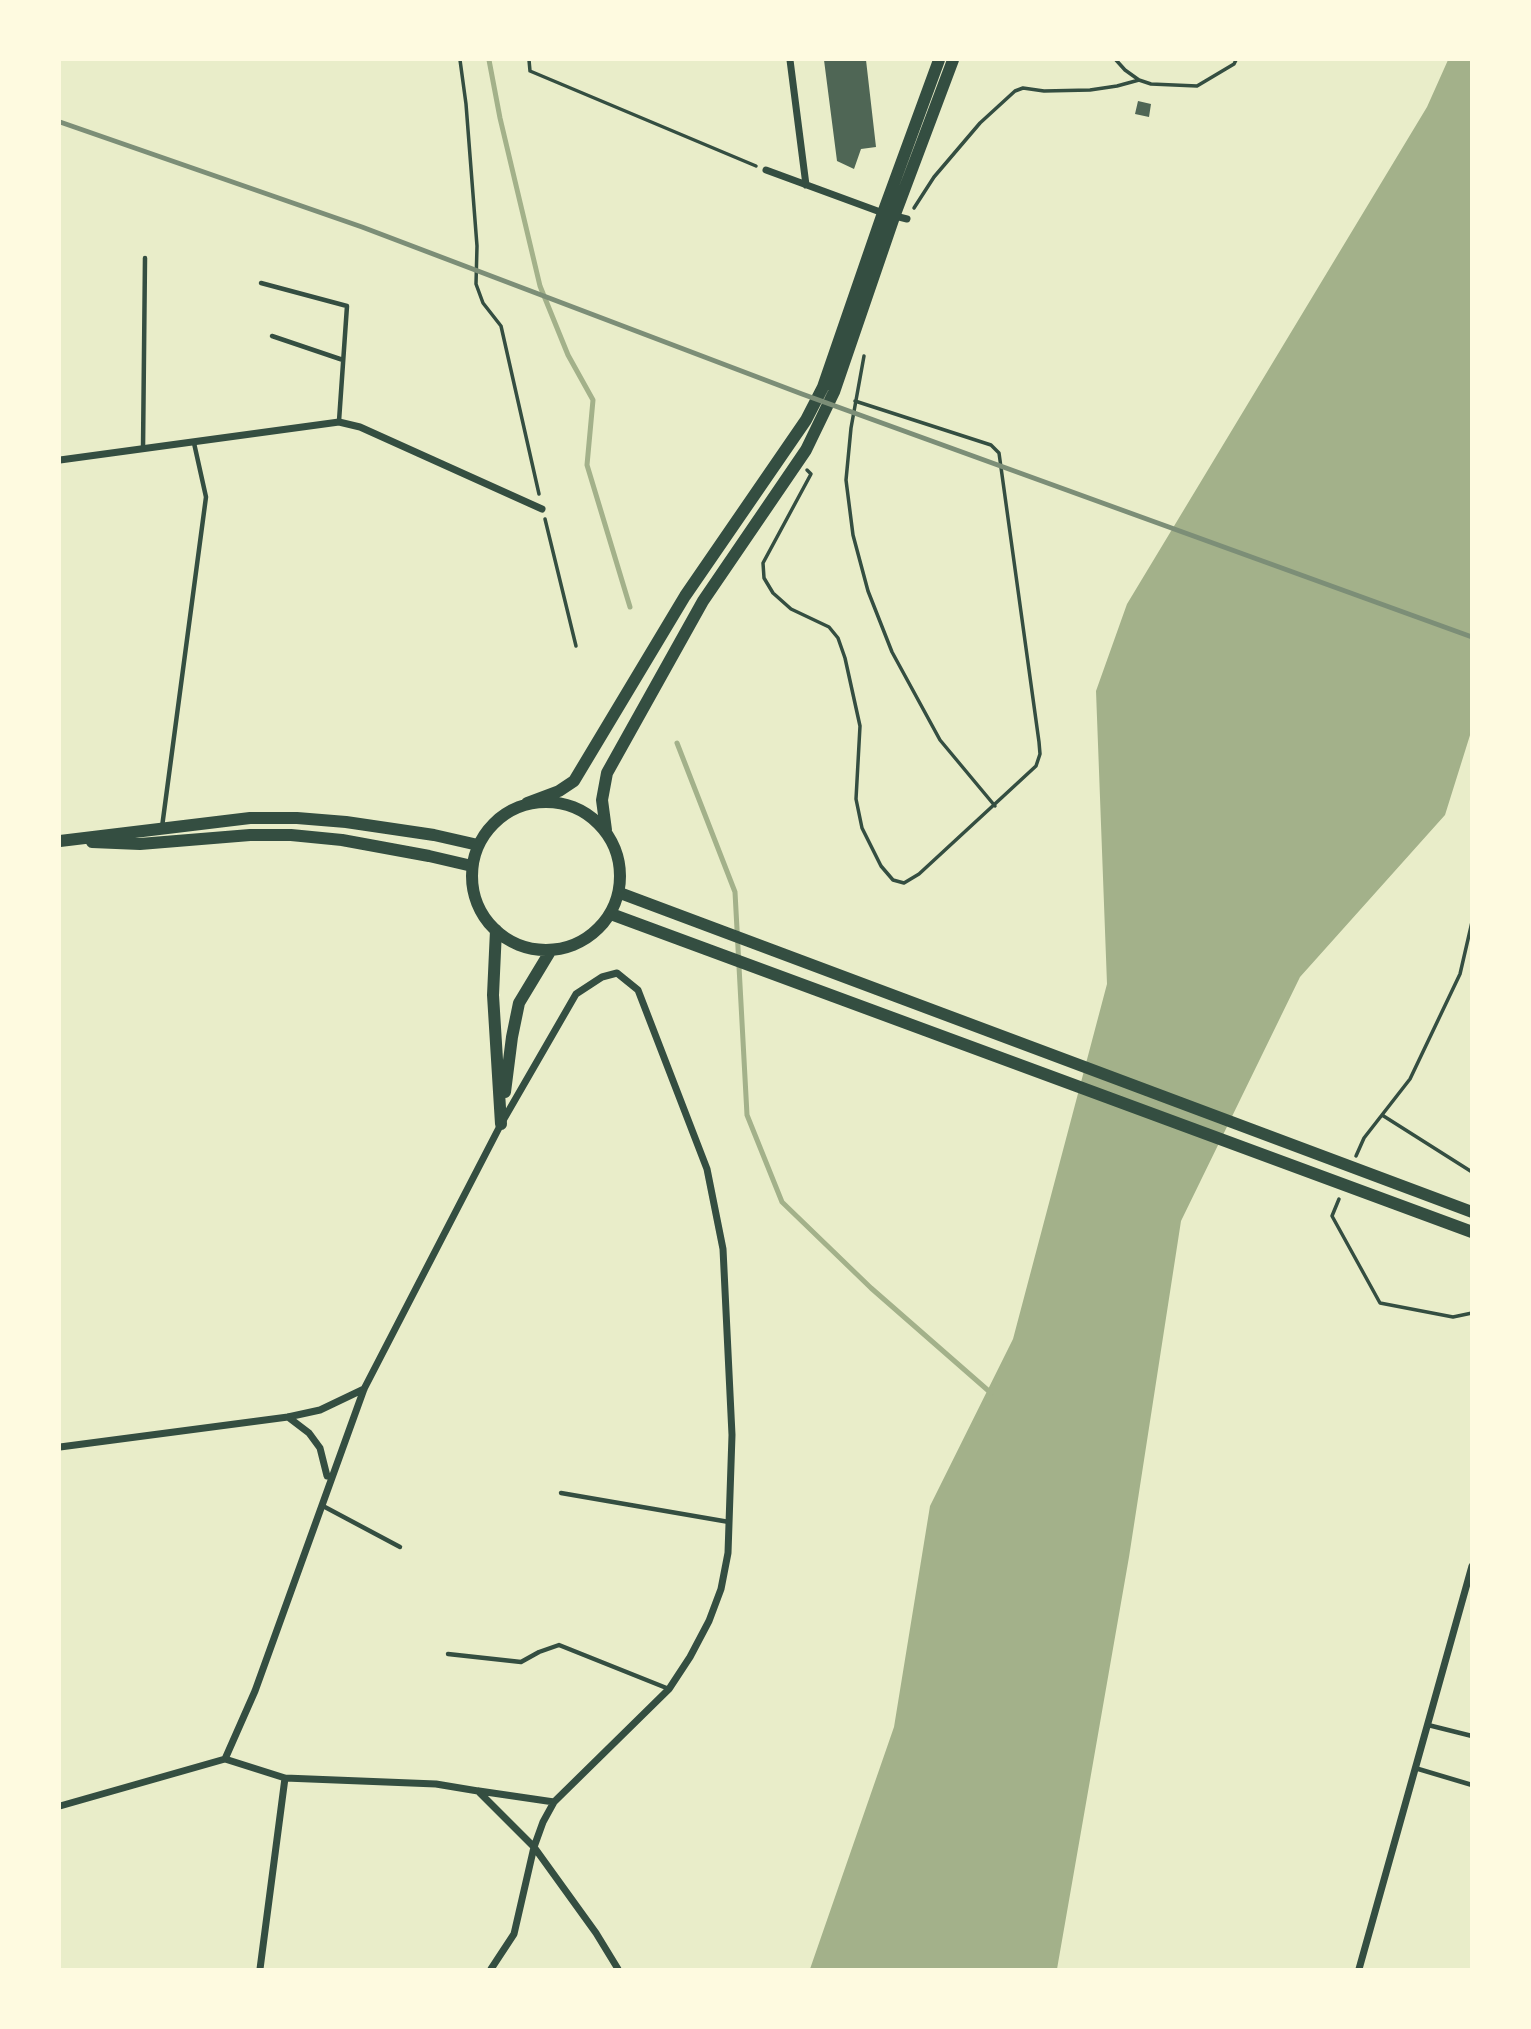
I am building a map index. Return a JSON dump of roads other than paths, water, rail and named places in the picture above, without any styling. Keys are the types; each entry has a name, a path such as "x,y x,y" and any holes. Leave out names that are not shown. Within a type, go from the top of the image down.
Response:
{"main road":[{"path":"527,803 557,802 584,811 606,831 617,851 621,873 620,893 611,914 597,931 576,945 551,950 531,949 512,942 496,930 484,916 476,900 472,882 472,866 478,845 489,827 507,812 527,803 559,791 573,781 685,596 806,420 823,387 895,216 939,60"},
{"path":"606,831 602,800 607,773 703,601 798,461 834,391 953,60"},
{"path":"60,839 250,818 297,818 397,830 478,845"},
{"path":"60,839 141,844 250,835 291,835 342,840 472,866"},
{"path":"620,893 1468,1211"},
{"path":"611,914 1465,1230"},
{"path":"496,930 493,995 501,1124"},
{"path":"501,1124 519,1003 551,950"}],"street":[{"path":"790,60 806,185"},
{"path":"766,170 895,216"},
{"path":"60,460 339,422 360,427 542,509"},
{"path":"60,839 60,851"},
{"path":"225,1759 255,1691 364,1389 501,1124 576,994 602,977 617,973 638,990 707,1169 723,1249 732,1435 729,1553 721,1589 709,1621 690,1657 668,1689 554,1802 542,1822 514,1934 491,1969"},
{"path":"60,1447 288,1417 320,1410 364,1389"},
{"path":"288,1417 309,1433 320,1448 327,1476"},
{"path":"1359,1969 1472,1566"},
{"path":"60,1806 225,1759 285,1778 436,1784 554,1802"},
{"path":"260,1969 285,1778"},
{"path":"478,1790 534,1847 596,1933 618,1969"}],"lane":[{"path":"143,450 145,258"},
{"path":"261,283 347,306 339,422"},
{"path":"272,336 343,360"},
{"path":"162,827 206,497 194,443"},
{"path":"561,1493 730,1522"},
{"path":"322,1506 400,1547"},
{"path":"448,1654 521,1662 559,1645 668,1689"},
{"path":"1427,1725 1472,1736"},
{"path":"1414,1768 1472,1785"}],"waterway":[{"path":"489,60 540,286 568,355 593,400 587,465 630,607"},
{"path":"677,743 735,892 747,1115 782,1202 871,1288 991,1393"}],"railway":[{"path":"60,122 362,227 802,394 1472,637"}]}
